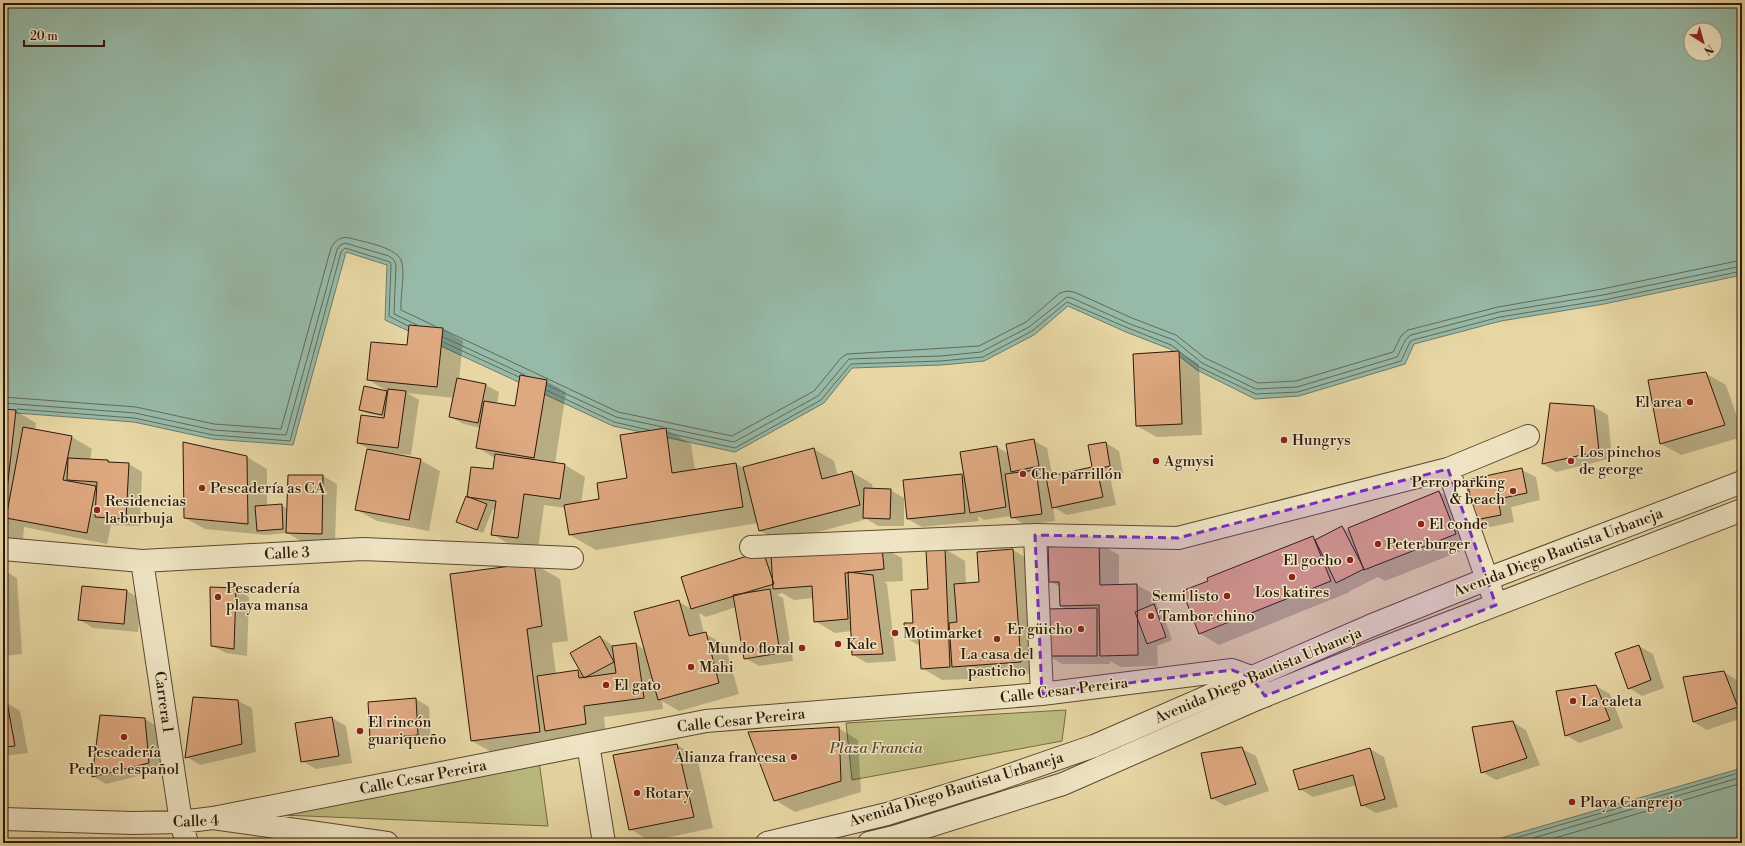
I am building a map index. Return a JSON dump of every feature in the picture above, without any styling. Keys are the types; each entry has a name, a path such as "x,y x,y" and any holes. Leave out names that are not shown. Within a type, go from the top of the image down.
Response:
{"street":[{"path":"751,547 1035,535 1178,538 1448,468 1528,436"},
{"path":"1448,468 1496,605"},
{"name":"Avenida Diego Bautista Urbaneja","path":"767,843 887,814 990,782 1094,746 1251,677 1487,579 1742,482"},
{"name":"Avenida Diego Bautista Urbaneja","path":"869,843 896,840 1063,784 1265,696 1742,510"},
{"path":"1035,535 1042,694"},
{"name":"Calle 3","path":"3,548 142,561 363,549 572,558"},
{"name":"Carrera 1","path":"142,561 182,822 187,843"},
{"name":"Calle Cesar Pereira","path":"213,818 706,721 1042,694 1219,671 1232,670 1251,677"},
{"path":"1251,677 1265,696"},
{"path":"588,744 604,843"},
{"path":"887,814 896,840"},
{"name":"Calle 4","path":"3,819 133,823 182,822 213,818 387,843"}],"highlighted area":[{"path":"1448,469 1496,605 1265,696 1251,677 1232,670 1042,694 1035,535 1178,538"}],"green space":[{"name":"Plaza Francia","path":"1066,710 1062,741 852,780 846,723"},
{"path":"539,761 548,826 258,814"}],"water":[{"path":"3,3 1742,3 1742,275 1604,304 1501,321 1414,344 1405,364 1299,396 1255,399 1197,370 1170,349 1126,332 1068,306 1034,335 984,361 942,365 852,368 824,403 735,452 613,426 385,320 387,265 346,252 293,445 212,439 134,422 3,412"},
{"path":"1742,768 1742,843 1484,843"}],"building":[{"path":"409,325 443,328 437,387 367,380 371,342 407,345"},
{"path":"1179,351 1182,424 1136,426 1133,354"},
{"path":"1706,372 1725,425 1660,444 1648,380"},
{"path":"520,375 547,380 534,458 476,448 484,401 515,406"},
{"path":"457,378 486,384 478,423 449,417"},
{"path":"364,386 387,391 382,415 359,410"},
{"path":"388,389 406,391 398,448 357,443 361,415 384,418"},
{"path":"1550,403 1594,406 1599,451 1542,464"},
{"path":"3,409 16,410 3,526"},
{"path":"23,427 72,436 63,480 96,486 87,533 6,518"},
{"path":"666,428 672,473 736,463 743,507 569,535 564,505 599,499 597,483 627,478 620,435"},
{"path":"1034,439 1039,466 1011,472 1006,444"},
{"path":"183,442 247,456 248,524 184,518"},
{"path":"1106,442 1110,466 1097,469 1103,497 1052,508 1046,477 1092,467 1088,445"},
{"path":"997,446 1006,507 970,513 960,452"},
{"path":"814,448 822,479 852,471 860,505 759,531 743,467"},
{"path":"367,449 421,459 409,520 355,510"},
{"path":"495,454 565,464 560,499 524,494 518,538 491,535 496,501 467,497 471,467 493,469"},
{"path":"68,458 108,460 108,462 129,463 126,519 95,517 97,482 67,480"},
{"path":"1522,468 1527,493 1498,499 1501,515 1475,520 1467,480"},
{"path":"1036,470 1042,514 1011,518 1005,474"},
{"path":"962,474 965,513 907,519 903,480"},
{"path":"288,475 323,475 322,534 286,533"},
{"path":"864,488 891,489 890,519 863,518"},
{"path":"1439,491 1456,534 1364,570 1348,528"},
{"path":"466,496 487,504 477,530 456,522"},
{"path":"282,504 283,529 257,531 255,506"},
{"path":"1342,526 1364,569 1336,583 1315,540"},
{"path":"1313,536 1331,581 1199,634 1182,591 1208,581 1207,578"},
{"path":"1099,542 1100,585 1137,584 1138,655 1100,656 1099,605 1060,606 1059,582 1049,582 1048,544"},
{"path":"882,546 884,569 845,573 848,619 814,622 812,586 773,589 771,554"},
{"path":"945,548 950,667 921,669 919,638 905,638 904,623 913,623 911,590 928,589 926,550"},
{"path":"1013,549 1021,662 952,667 949,623 957,622 954,584 979,582 977,552"},
{"path":"763,551 774,584 691,609 681,577"},
{"path":"534,563 542,626 527,629 540,732 471,741 450,574"},
{"path":"848,572 873,575 883,654 852,655"},
{"path":"82,586 127,590 124,624 78,620"},
{"path":"210,587 236,588 234,649 211,646"},
{"path":"770,589 780,653 744,659 733,595"},
{"path":"679,600 689,636 706,632 719,683 658,700 634,612"},
{"path":"1154,604 1166,637 1147,644 1135,612"},
{"path":"1097,608 1097,656 1048,656 1048,609"},
{"path":"600,636 614,662 584,678 570,653"},
{"path":"636,643 644,698 584,706 586,724 545,731 537,676 578,670 579,678 616,673 612,646"},
{"path":"1639,645 1651,680 1628,689 1615,653"},
{"path":"1724,671 1738,707 1693,722 1683,677"},
{"path":"1596,685 1610,720 1565,736 1556,691"},
{"path":"193,697 238,700 242,744 185,758"},
{"path":"416,698 418,735 370,739 368,702"},
{"path":"3,702 7,702 15,746 3,747"},
{"path":"100,715 145,718 149,763 92,777"},
{"path":"332,717 339,756 301,762 295,723"},
{"path":"1513,721 1527,758 1481,773 1472,727"},
{"path":"839,727 841,781 774,801 748,732"},
{"path":"677,744 694,817 629,830 613,755"},
{"path":"1242,747 1256,784 1211,799 1201,753"},
{"path":"1370,748 1385,799 1361,806 1353,775 1299,790 1293,770"}],"place":[{"name":"El area","path":"1690,402"},
{"name":"Hungrys","path":"1284,440"},
{"name":"Agmysi","path":"1156,461"},
{"name":"Los pinchos de george","path":"1571,461"},
{"name":"Che parrillón","path":"1023,474"},
{"name":"Pescadería as CA","path":"202,488"},
{"name":"Perro parking & beach","path":"1513,491"},
{"name":"Residencias la burbuja","path":"97,510"},
{"name":"El conde","path":"1421,524"},
{"name":"Peter burger","path":"1378,544"},
{"name":"El gocho","path":"1350,560"},
{"name":"Los katires","path":"1292,577"},
{"name":"Semi listo","path":"1227,596"},
{"name":"Pescadería playa mansa","path":"218,597"},
{"name":"Tambor chino","path":"1151,616"},
{"name":"Er güicho","path":"1081,629"},
{"name":"Motimarket","path":"895,633"},
{"name":"La casa del pasticho","path":"997,639"},
{"name":"Kale","path":"838,644"},
{"name":"Mundo floral","path":"802,648"},
{"name":"Mahi","path":"691,667"},
{"name":"El gato","path":"606,685"},
{"name":"La caleta","path":"1573,701"},
{"name":"El rincón guariqueño","path":"360,731"},
{"name":"Pescadería Pedro el español","path":"124,737"},
{"name":"Alianza francesa","path":"794,757"},
{"name":"Rotary","path":"637,793"},
{"name":"Playa Cangrejo","path":"1572,802"}]}
